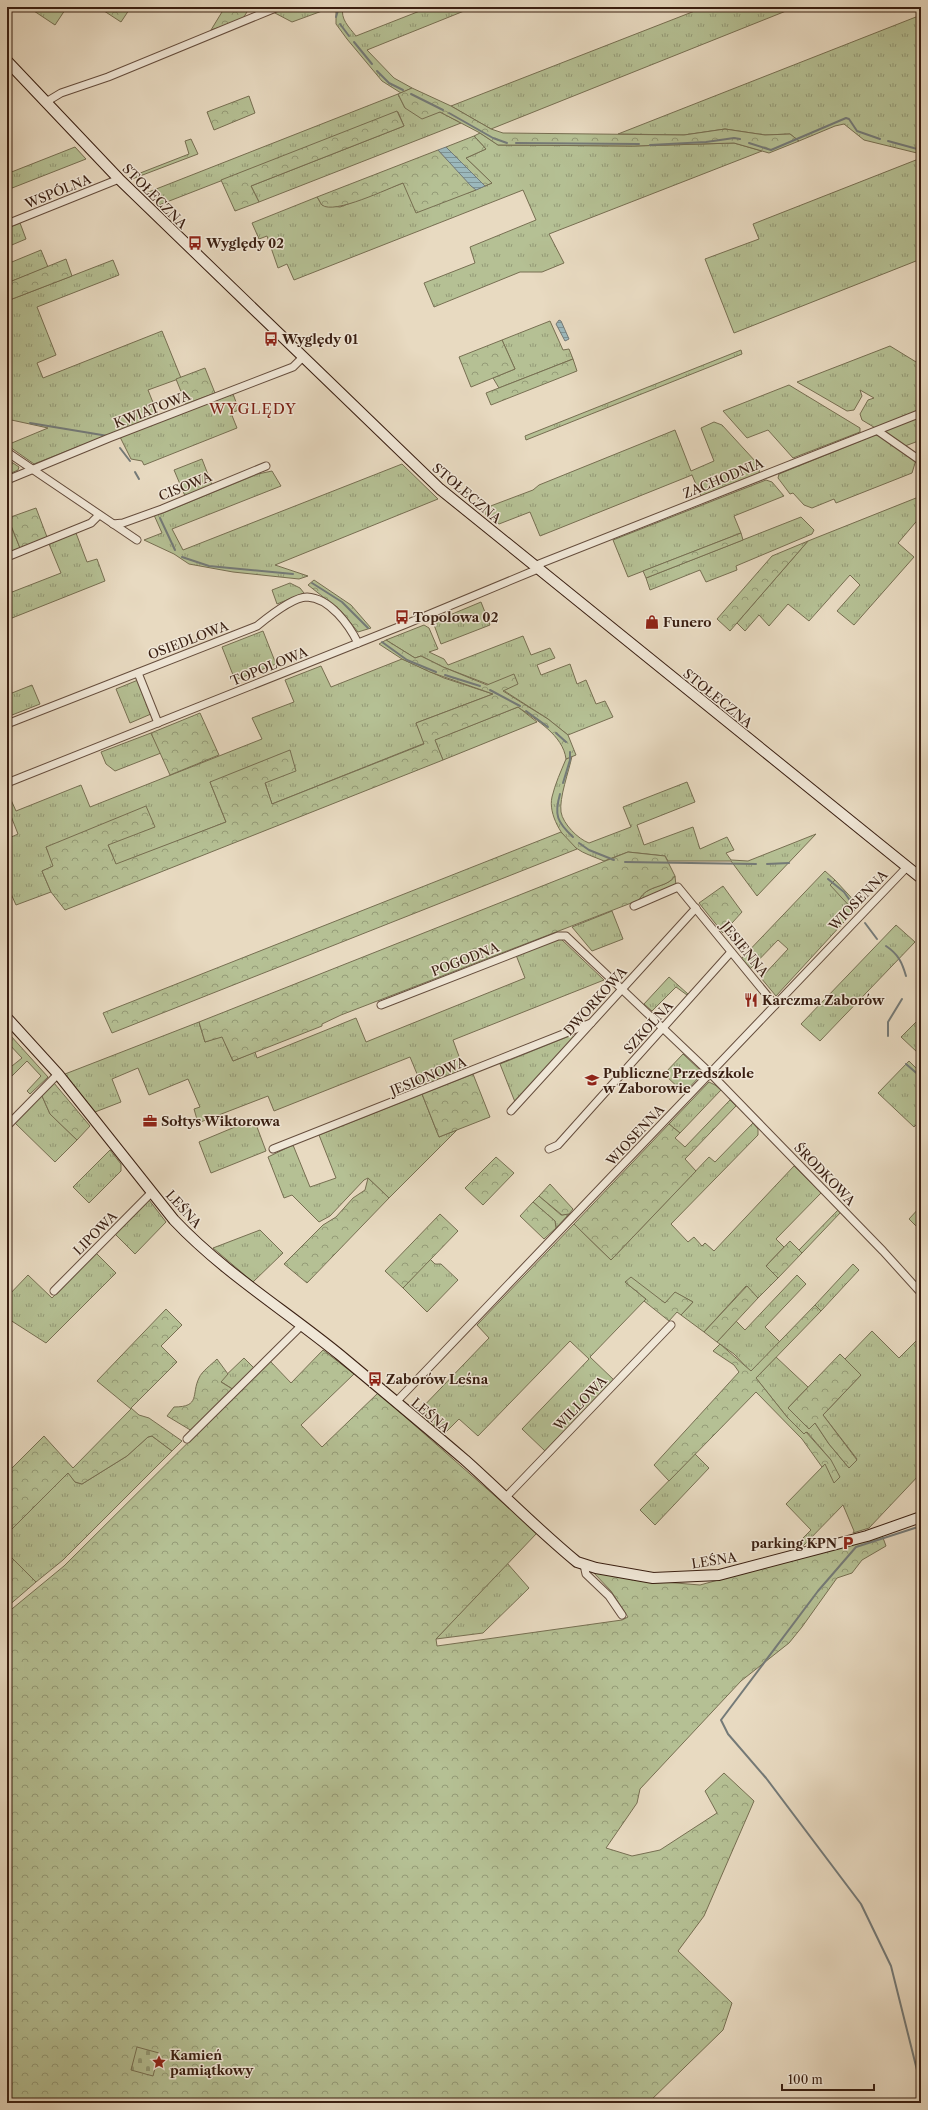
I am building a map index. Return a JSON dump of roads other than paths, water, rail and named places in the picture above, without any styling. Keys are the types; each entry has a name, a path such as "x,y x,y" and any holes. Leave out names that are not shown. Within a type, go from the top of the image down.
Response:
{"main road":[{"name":"STOŁECZNA","path":"7,61 118,180 440,489 921,878"},
{"name":"LEŚNA","path":"7,1018 58,1074 152,1192 192,1238 250,1287 396,1402 506,1497 566,1552 584,1565 653,1578 719,1575 867,1536 921,1517"}],"street":[{"path":"46,102 61,93 114,74 278,7"},
{"name":"WSPÓLNA","path":"7,224 118,180"},
{"name":"KWIATOWA","path":"7,480 109,438 293,367 303,357"},
{"name":"ZACHODNIA","path":"536,568 921,413"},
{"path":"878,431 921,461"},
{"path":"7,452 138,540"},
{"name":"CISOWA","path":"113,524 123,523 162,509 266,466"},
{"path":"7,557 91,523 99,515"},
{"name":"TOPOLOWA","path":"7,782 158,723 536,568"},
{"name":"OSIEDLOWA","path":"7,724 257,626 274,612 306,597 316,599 331,607 347,623 358,642"},
{"path":"138,673 158,723"},
{"name":"WIOSENNA","path":"396,1402 907,867"},
{"name":"JESIENNA","path":"634,906 678,887 775,1005"},
{"name":"DWORKOWA","path":"511,1110 696,908"},
{"name":"ŚRODKOWA","path":"558,936 566,936 569,938 710,1073 883,1251 921,1293"},
{"name":"POGODNA","path":"381,1005 558,936"},
{"name":"SZKOLNA","path":"549,1149 558,1145 731,952"},
{"name":"JESIONOWA","path":"273,1149 591,1023"},
{"path":"7,1126 58,1074"},
{"name":"LIPOWA","path":"54,1291 152,1192"},
{"name":"WILLOWA","path":"506,1497 671,1325"},
{"path":"187,1439 301,1326"},
{"path":"584,1565 586,1574 609,1596 622,1615"}],"water":[{"path":"446,147 485,186 476,190 471,186 438,150"},
{"path":"559,320 561,321 569,339 565,341 556,324"}],"waterway":[{"path":"336,17 339,7"},
{"path":"340,24 349,36"},
{"path":"354,42 372,64"},
{"path":"377,71 389,83 403,90"},
{"path":"411,94 443,110"},
{"path":"449,113 493,138 507,143"},
{"path":"749,143 771,150 846,118 849,119 857,131 880,139"},
{"path":"650,145 706,142 734,138 740,139"},
{"path":"888,141 921,150"},
{"path":"516,143 639,144"},
{"path":"30,423 108,436"},
{"path":"120,448 130,461"},
{"path":"135,472 139,479"},
{"path":"160,518 175,550"},
{"path":"182,557 209,566 293,574"},
{"path":"312,583 342,602 368,628"},
{"path":"382,642 407,660 436,672"},
{"path":"445,675 480,686"},
{"path":"490,690 520,706"},
{"path":"526,711 548,727"},
{"path":"556,733 566,742"},
{"path":"563,783 570,760 570,752"},
{"path":"560,794 557,807 558,818 563,827 573,837"},
{"path":"579,843 589,850 614,860"},
{"path":"625,862 756,864"},
{"path":"767,864 789,863"},
{"path":"828,879 844,892 856,909"},
{"path":"865,923 877,939"},
{"path":"886,946 894,952 899,959 906,976"},
{"path":"888,1036 888,1022 902,999"},
{"path":"906,1064 921,1077"},
{"path":"918,2074 891,1966 861,1904 766,1778 728,1734 721,1720 818,1591 856,1547 921,1526"}],"place":[{"name":"Wyględy 02","path":"195,243"},
{"name":"Wyględy 01","path":"271,339"},
{"name":"Topolowa 02","path":"402,617"},
{"name":"Funero","path":"652,622"},
{"name":"Karczma Zaborów","path":"751,1000"},
{"name":"Publiczne Przedszkole w Zaborowie","path":"592,1080"},
{"name":"Sołtys Wiktorowa","path":"150,1121"},
{"name":"Zaborów Leśna","path":"375,1379"},
{"name":"parking KPN","path":"848,1543"},
{"name":"Kamień pamiątkowy","path":"159,2062"}],"district":[{"name":"WYGLĘDY","path":"253,408"}]}
